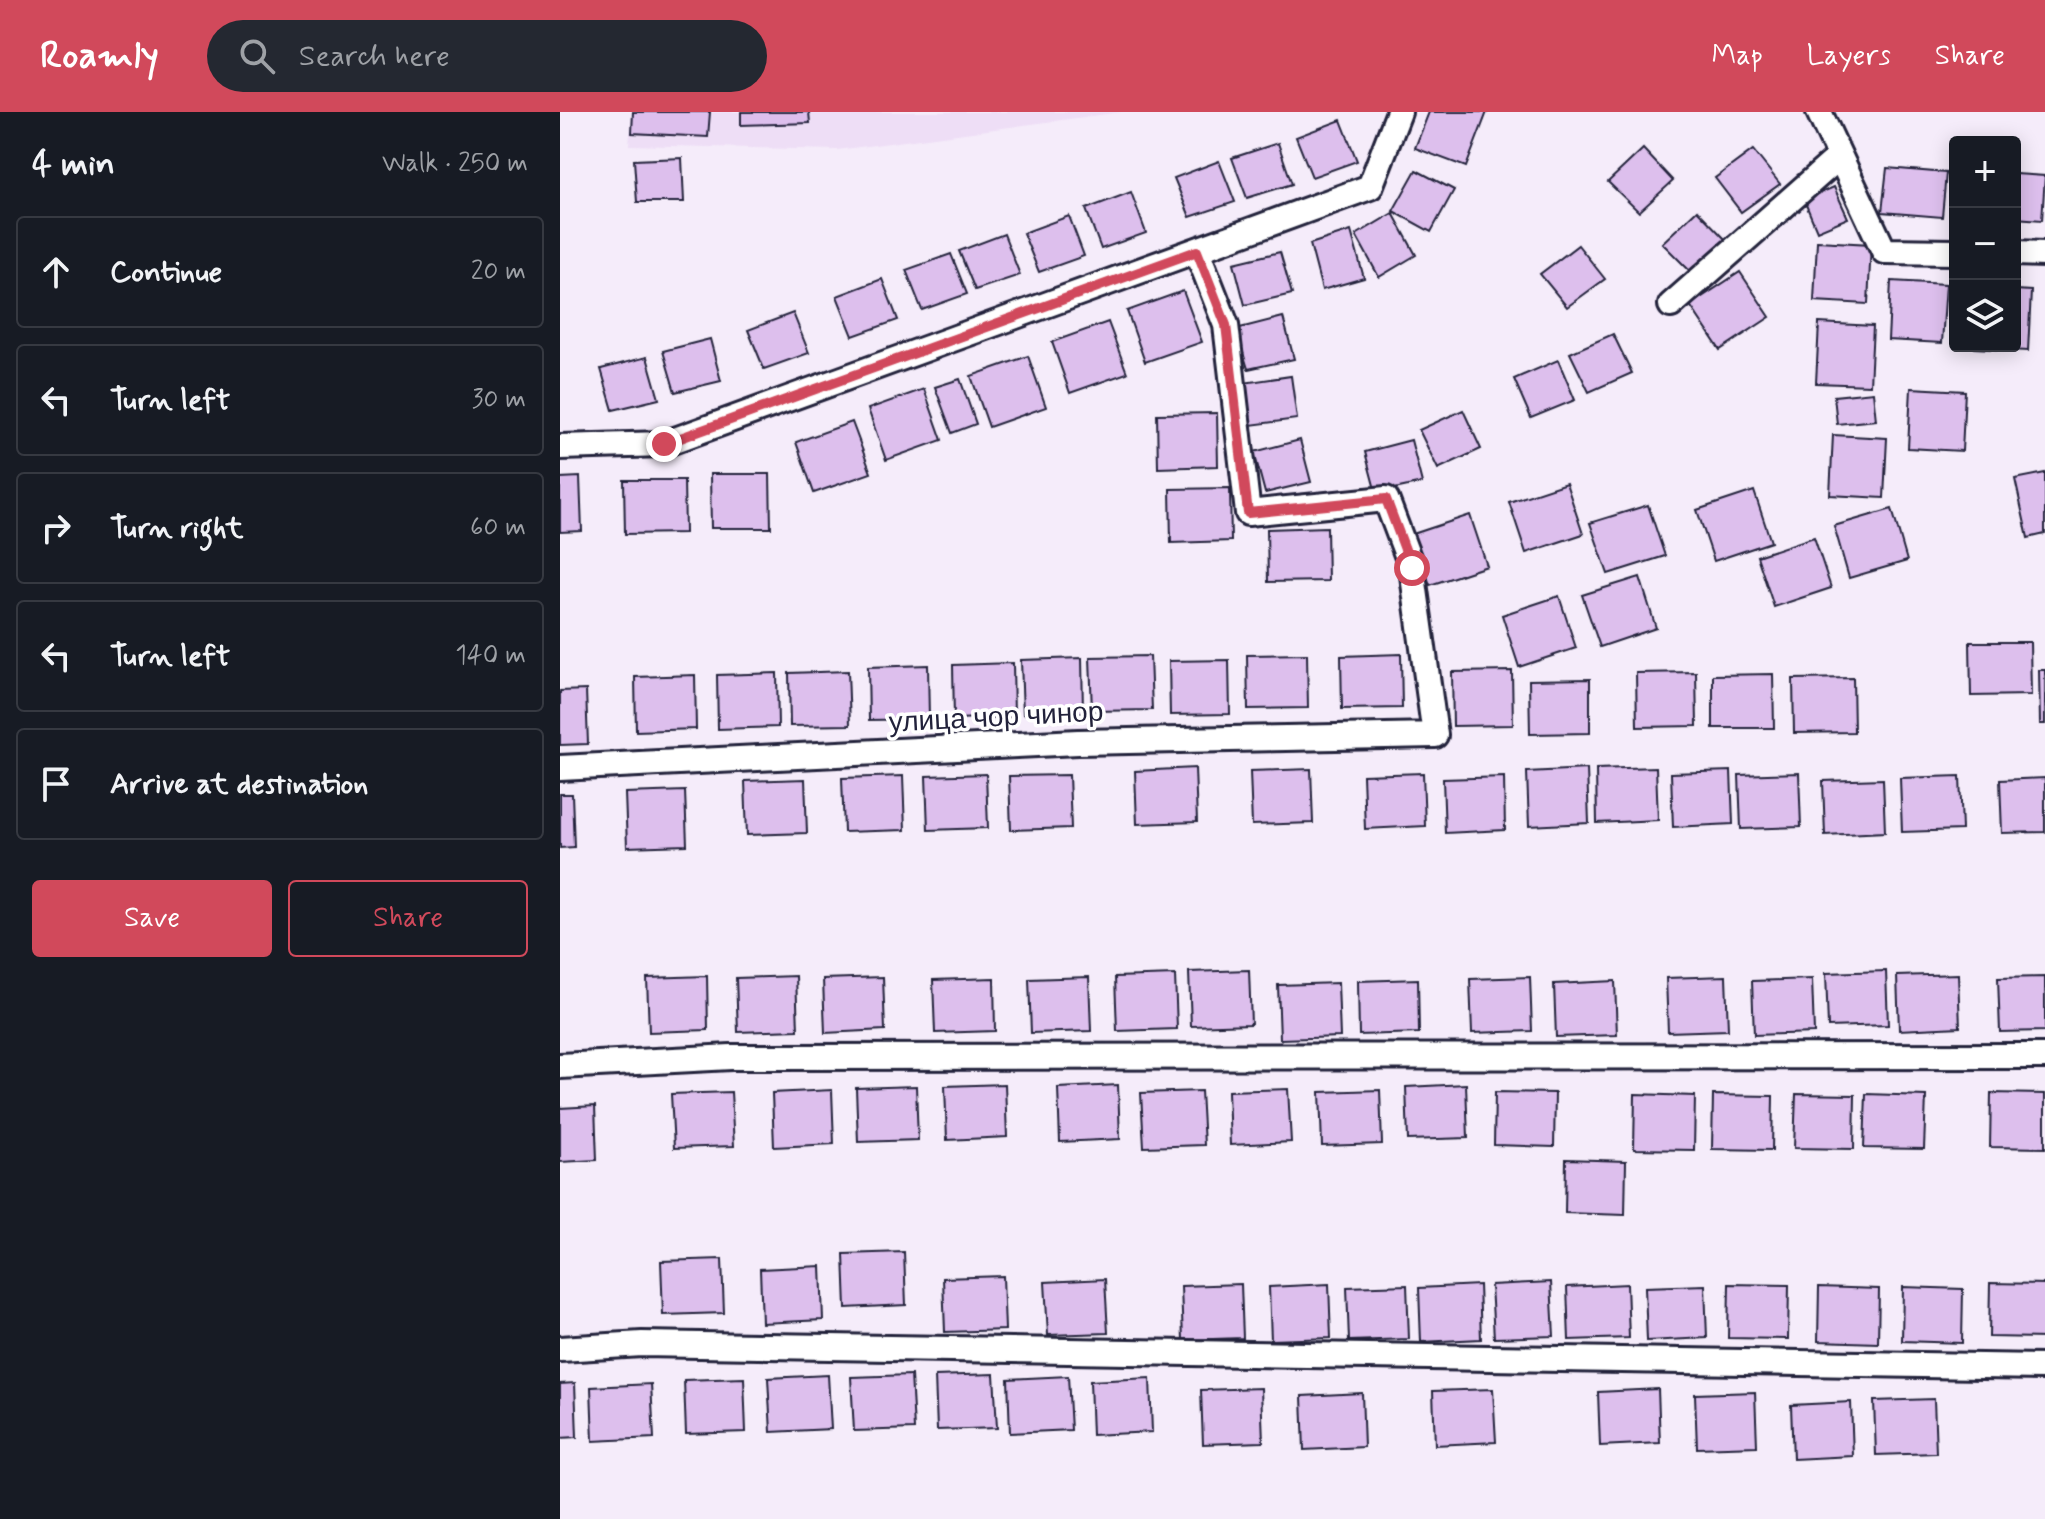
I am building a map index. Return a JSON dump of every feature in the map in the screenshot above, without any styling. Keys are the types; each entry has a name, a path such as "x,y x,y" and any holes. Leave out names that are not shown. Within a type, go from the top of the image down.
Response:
{"street":[{"path":"560,447 664,444 1370,187 1399,112"},
{"path":"1819,112 1884,251 1949,252"},
{"path":"1671,305 1839,157"},
{"name":"улица чор чинор","path":"560,768 1078,742 1435,735 1412,568 1386,499 1248,513 1226,325 1197,251"},
{"path":"2021,253 2045,254"},
{"path":"560,1066 731,1057 2045,1056"},
{"path":"560,1349 642,1344 2045,1367"}],"shaded area":[{"path":"632,112 1122,112 837,150 629,145"}],"building":[{"path":"633,112 710,112 708,137 632,133"},
{"path":"741,112 809,112 810,123 741,125"},
{"path":"1429,112 1487,112 1466,167 1415,148"},
{"path":"1341,120 1357,161 1312,177 1296,137"},
{"path":"1278,143 1292,184 1247,198 1232,158"},
{"path":"1643,149 1673,181 1639,212 1608,182"},
{"path":"1753,150 1780,184 1741,212 1715,178"},
{"path":"682,158 684,202 637,202 634,160"},
{"path":"1219,161 1235,202 1190,217 1174,178"},
{"path":"1887,168 1946,173 1942,217 1882,212"},
{"path":"1416,170 1454,190 1431,232 1393,211"},
{"path":"2021,174 2045,176 2042,220 2021,218"},
{"path":"1834,187 1848,218 1817,231 1804,200"},
{"path":"1131,192 1146,233 1101,249 1086,209"},
{"path":"1697,210 1727,241 1692,273 1662,243"},
{"path":"1393,213 1416,255 1379,277 1356,235"},
{"path":"1069,216 1084,256 1039,272 1023,233"},
{"path":"1351,231 1364,278 1322,290 1310,244"},
{"path":"1004,234 1020,275 975,290 959,251"},
{"path":"1817,241 1871,244 1868,304 1814,301"},
{"path":"1578,245 1605,279 1567,307 1540,274"},
{"path":"1280,252 1292,294 1245,305 1234,263"},
{"path":"951,254 967,294 922,310 906,270"},
{"path":"1740,272 1770,317 1720,350 1690,305"},
{"path":"882,279 898,320 853,336 837,296"},
{"path":"1891,281 1946,284 1942,343 1888,340"},
{"path":"2021,290 2031,291 2028,351 2021,351"},
{"path":"1183,291 1202,342 1145,362 1127,311"},
{"path":"793,313 809,353 764,369 748,330"},
{"path":"1283,317 1294,359 1248,369 1236,329"},
{"path":"1108,322 1127,373 1070,393 1052,342"},
{"path":"1819,323 1873,326 1870,385 1816,383"},
{"path":"1613,334 1632,373 1589,392 1570,353"},
{"path":"710,339 721,381 675,392 663,351"},
{"path":"1028,356 1046,407 989,427 971,376"},
{"path":"647,357 659,399 613,410 601,369"},
{"path":"1558,360 1575,400 1531,418 1514,379"},
{"path":"1291,376 1297,419 1251,425 1243,383"},
{"path":"960,379 976,424 952,433 935,387"},
{"path":"1911,388 1965,391 1962,451 1908,448"},
{"path":"924,389 942,440 886,460 868,409"},
{"path":"1873,392 1876,420 1837,424 1834,396"},
{"path":"1463,410 1481,449 1438,469 1419,430"},
{"path":"1217,413 1218,466 1158,468 1157,414"},
{"path":"852,422 871,473 814,493 796,442"},
{"path":"1833,435 1887,438 1884,498 1830,495"},
{"path":"1300,440 1311,482 1265,493 1254,452"},
{"path":"1411,440 1422,483 1376,493 1365,452"},
{"path":"2045,473 2045,534 2028,538 2015,479"},
{"path":"710,474 770,474 771,528 711,528"},
{"path":"580,477 582,531 560,532 560,478"},
{"path":"624,480 684,480 685,533 625,534"},
{"path":"1566,483 1583,534 1526,553 1509,502"},
{"path":"1230,488 1231,541 1171,543 1170,489"},
{"path":"1754,491 1771,542 1714,561 1697,510"},
{"path":"1648,505 1665,556 1608,574 1590,523"},
{"path":"1892,509 1907,561 1849,578 1834,526"},
{"path":"1470,515 1487,566 1430,585 1413,534"},
{"path":"1327,527 1328,581 1268,582 1267,529"},
{"path":"1814,537 1831,588 1774,607 1757,556"},
{"path":"1640,577 1656,628 1600,647 1582,595"},
{"path":"1559,596 1576,648 1519,667 1502,615"},
{"path":"1970,642 2030,642 2031,695 1971,696"},
{"path":"1307,654 1308,708 1248,709 1247,655"},
{"path":"1401,654 1402,708 1342,709 1341,656"},
{"path":"1150,656 1152,710 1092,711 1090,657"},
{"path":"1082,658 1083,712 1023,714 1021,660"},
{"path":"1229,660 1230,714 1170,715 1169,661"},
{"path":"1013,663 1014,717 954,719 953,665"},
{"path":"928,665 929,719 869,720 868,667"},
{"path":"2039,670 2045,670 2045,724 2040,724"},
{"path":"848,671 850,725 790,726 789,673"},
{"path":"1512,671 1513,725 1453,726 1452,672"},
{"path":"1696,672 1697,726 1637,727 1636,673"},
{"path":"777,673 778,727 718,729 717,675"},
{"path":"1773,674 1774,728 1713,728 1713,675"},
{"path":"695,675 696,729 636,731 635,677"},
{"path":"1853,678 1854,732 1794,733 1793,679"},
{"path":"1590,679 1590,733 1530,734 1529,680"},
{"path":"586,690 588,744 560,745 560,691"},
{"path":"1656,767 1658,820 1597,823 1596,769"},
{"path":"1195,768 1197,822 1137,824 1135,771"},
{"path":"1311,769 1313,823 1252,825 1250,771"},
{"path":"1587,769 1589,823 1529,826 1527,772"},
{"path":"1731,771 1733,824 1673,827 1671,773"},
{"path":"1423,773 1425,826 1365,829 1363,775"},
{"path":"1799,773 1801,827 1741,829 1739,775"},
{"path":"986,774 988,828 928,830 926,776"},
{"path":"1069,775 1071,828 1011,830 1009,776"},
{"path":"903,776 905,830 844,832 842,778"},
{"path":"1960,776 1962,830 1902,832 1900,778"},
{"path":"1504,777 1505,830 1445,833 1443,779"},
{"path":"2045,778 2045,832 2002,833 2000,780"},
{"path":"805,779 807,833 747,835 745,781"},
{"path":"1883,779 1885,832 1825,835 1823,781"},
{"path":"685,791 687,845 627,847 625,793"},
{"path":"560,794 572,794 574,847 560,848"},
{"path":"1249,970 1251,1024 1191,1026 1189,972"},
{"path":"1886,971 1888,1025 1828,1027 1826,973"},
{"path":"1958,974 1960,1027 1899,1030 1897,976"},
{"path":"1175,975 1177,1029 1117,1031 1115,977"},
{"path":"707,976 708,1030 649,1032 647,978"},
{"path":"796,976 798,1030 738,1032 736,978"},
{"path":"1726,976 1728,1030 1668,1032 1666,978"},
{"path":"883,977 885,1030 825,1033 823,979"},
{"path":"1089,977 1091,1031 1031,1033 1029,979"},
{"path":"1530,977 1532,1031 1472,1033 1470,979"},
{"path":"2045,977 2045,1031 2000,1032 1998,978"},
{"path":"994,978 995,1031 935,1033 933,980"},
{"path":"1418,979 1419,1033 1359,1035 1358,981"},
{"path":"1812,979 1814,1033 1754,1035 1752,981"},
{"path":"1615,981 1617,1035 1556,1037 1554,984"},
{"path":"1338,983 1340,1037 1280,1039 1278,985"},
{"path":"1005,1084 1007,1137 947,1140 945,1086"},
{"path":"1466,1084 1468,1138 1408,1140 1406,1087"},
{"path":"1118,1085 1120,1139 1060,1142 1058,1088"},
{"path":"916,1086 918,1140 858,1142 856,1088"},
{"path":"1288,1089 1291,1142 1230,1145 1228,1091"},
{"path":"832,1090 834,1144 774,1147 772,1093"},
{"path":"1380,1090 1382,1144 1322,1146 1320,1092"},
{"path":"1201,1091 1204,1145 1144,1147 1141,1093"},
{"path":"731,1092 734,1146 674,1148 671,1094"},
{"path":"1495,1092 1555,1093 1554,1147 1494,1145"},
{"path":"1991,1093 2045,1094 2045,1148 1990,1147"},
{"path":"1635,1094 1695,1096 1694,1150 1634,1149"},
{"path":"1796,1094 1855,1095 1854,1149 1794,1148"},
{"path":"1866,1094 1926,1096 1924,1149 1864,1148"},
{"path":"1713,1095 1773,1096 1772,1150 1712,1149"},
{"path":"595,1106 597,1160 560,1162 560,1108"},
{"path":"1566,1159 1626,1161 1625,1215 1565,1213"},
{"path":"904,1252 906,1305 846,1308 844,1254"},
{"path":"722,1259 724,1313 663,1315 661,1261"},
{"path":"821,1266 823,1320 762,1323 760,1269"},
{"path":"1003,1276 1005,1330 945,1332 943,1278"},
{"path":"1105,1279 1108,1333 1048,1335 1045,1282"},
{"path":"1551,1282 1554,1336 1494,1338 1491,1285"},
{"path":"1990,1283 2045,1284 2045,1338 1989,1337"},
{"path":"1241,1284 1243,1338 1183,1340 1181,1286"},
{"path":"1329,1284 1331,1338 1271,1340 1269,1287"},
{"path":"1627,1284 1629,1338 1569,1340 1567,1287"},
{"path":"1729,1284 1789,1285 1788,1339 1728,1338"},
{"path":"1407,1285 1409,1339 1349,1341 1347,1287"},
{"path":"1479,1285 1481,1339 1421,1342 1419,1288"},
{"path":"1705,1285 1707,1338 1647,1341 1645,1287"},
{"path":"1819,1287 1879,1289 1878,1343 1818,1341"},
{"path":"1903,1287 1963,1289 1962,1343 1902,1341"},
{"path":"994,1374 997,1428 937,1430 935,1376"},
{"path":"828,1375 831,1429 771,1432 768,1378"},
{"path":"911,1375 914,1429 854,1431 851,1377"},
{"path":"1068,1376 1071,1430 1010,1433 1008,1379"},
{"path":"744,1378 746,1432 686,1434 684,1380"},
{"path":"1150,1378 1152,1432 1092,1435 1090,1381"},
{"path":"575,1383 577,1437 560,1438 560,1384"},
{"path":"651,1384 654,1438 593,1441 591,1387"},
{"path":"1261,1388 1263,1442 1203,1444 1201,1390"},
{"path":"1493,1389 1496,1442 1435,1445 1433,1391"},
{"path":"1658,1389 1660,1443 1600,1446 1598,1392"},
{"path":"1755,1392 1757,1446 1697,1448 1695,1394"},
{"path":"1362,1393 1364,1447 1304,1450 1302,1396"},
{"path":"1934,1399 1936,1453 1876,1455 1874,1401"},
{"path":"1851,1402 1853,1456 1793,1459 1791,1405"}],"route":[{"path":"664,444 1197,251 1226,325 1248,513 1386,499 1412,568"}]}
